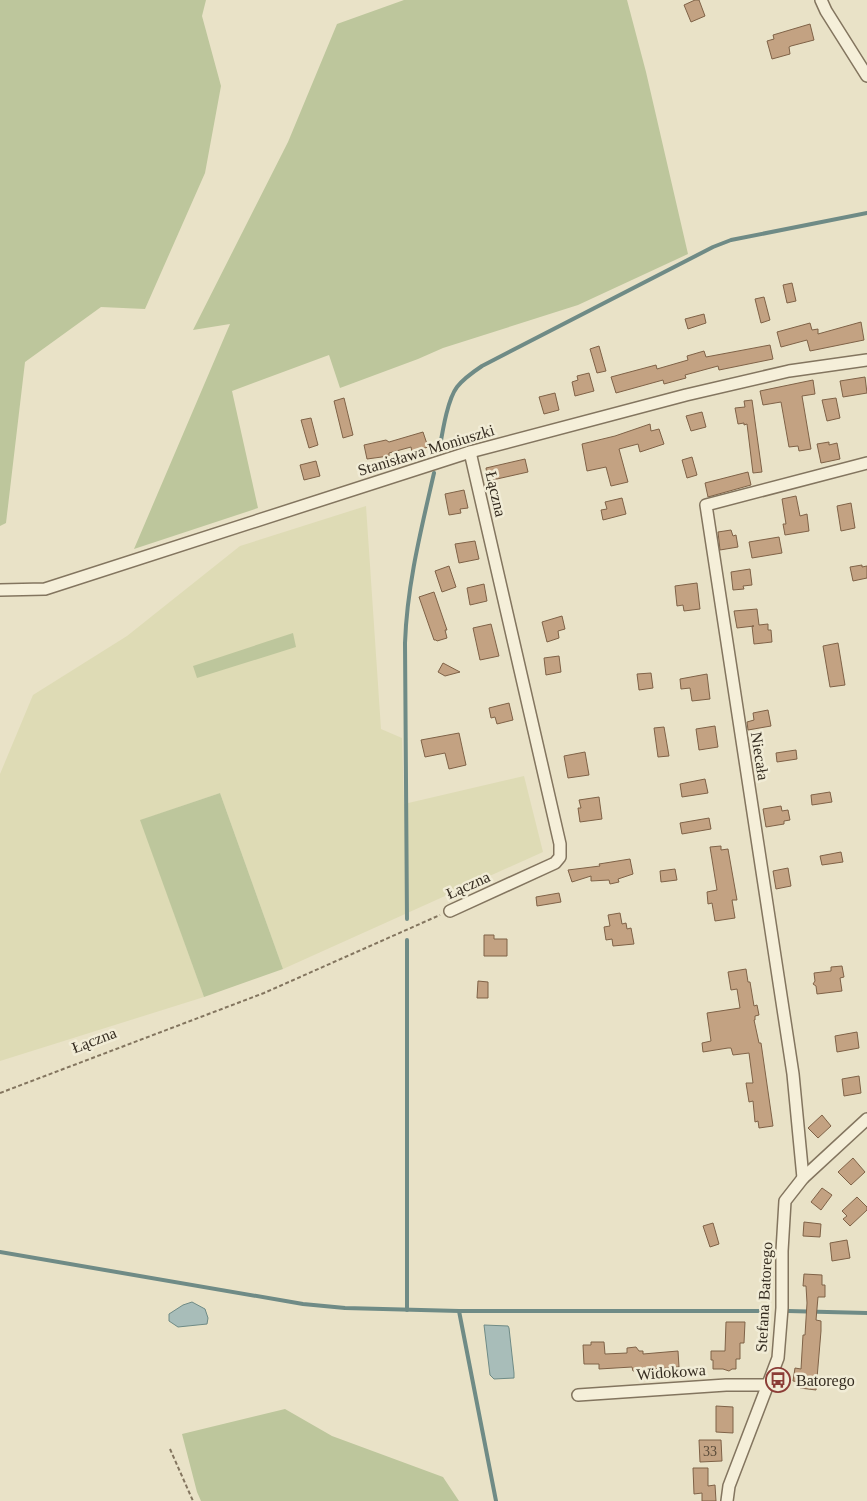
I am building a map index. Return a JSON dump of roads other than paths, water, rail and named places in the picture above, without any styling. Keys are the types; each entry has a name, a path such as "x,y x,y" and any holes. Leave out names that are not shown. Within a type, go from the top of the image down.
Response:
{"street":[{"path":"821,0 826,12 867,76"},
{"name":"Stanisława Moniuszki","path":"0,590 45,589 470,452 686,395 789,372 867,360"},
{"name":"Łączna","path":"450,911 555,864 560,857 560,844 470,452"},
{"name":"Niecała","path":"804,1178 792,1074 706,505 867,463"},
{"name":"Stefana Batorego","path":"727,1501 729,1486 778,1358 782,1308 782,1251 785,1201 804,1178 867,1119"},
{"name":"Widokowa","path":"578,1395 726,1385 767,1386"}],"waterway":[{"path":"439,452 445,418 453,393 463,381 482,366 713,247 731,240 867,213"},
{"path":"407,919 406,621 415,558 434,473"},
{"path":"407,940 407,1310"},
{"path":"0,1252 303,1304 345,1308 459,1311 496,1501"},
{"path":"459,1311 768,1311"},
{"path":"788,1311 867,1313"}],"place":[{"name":"Batorego","path":"778,1380"}]}
